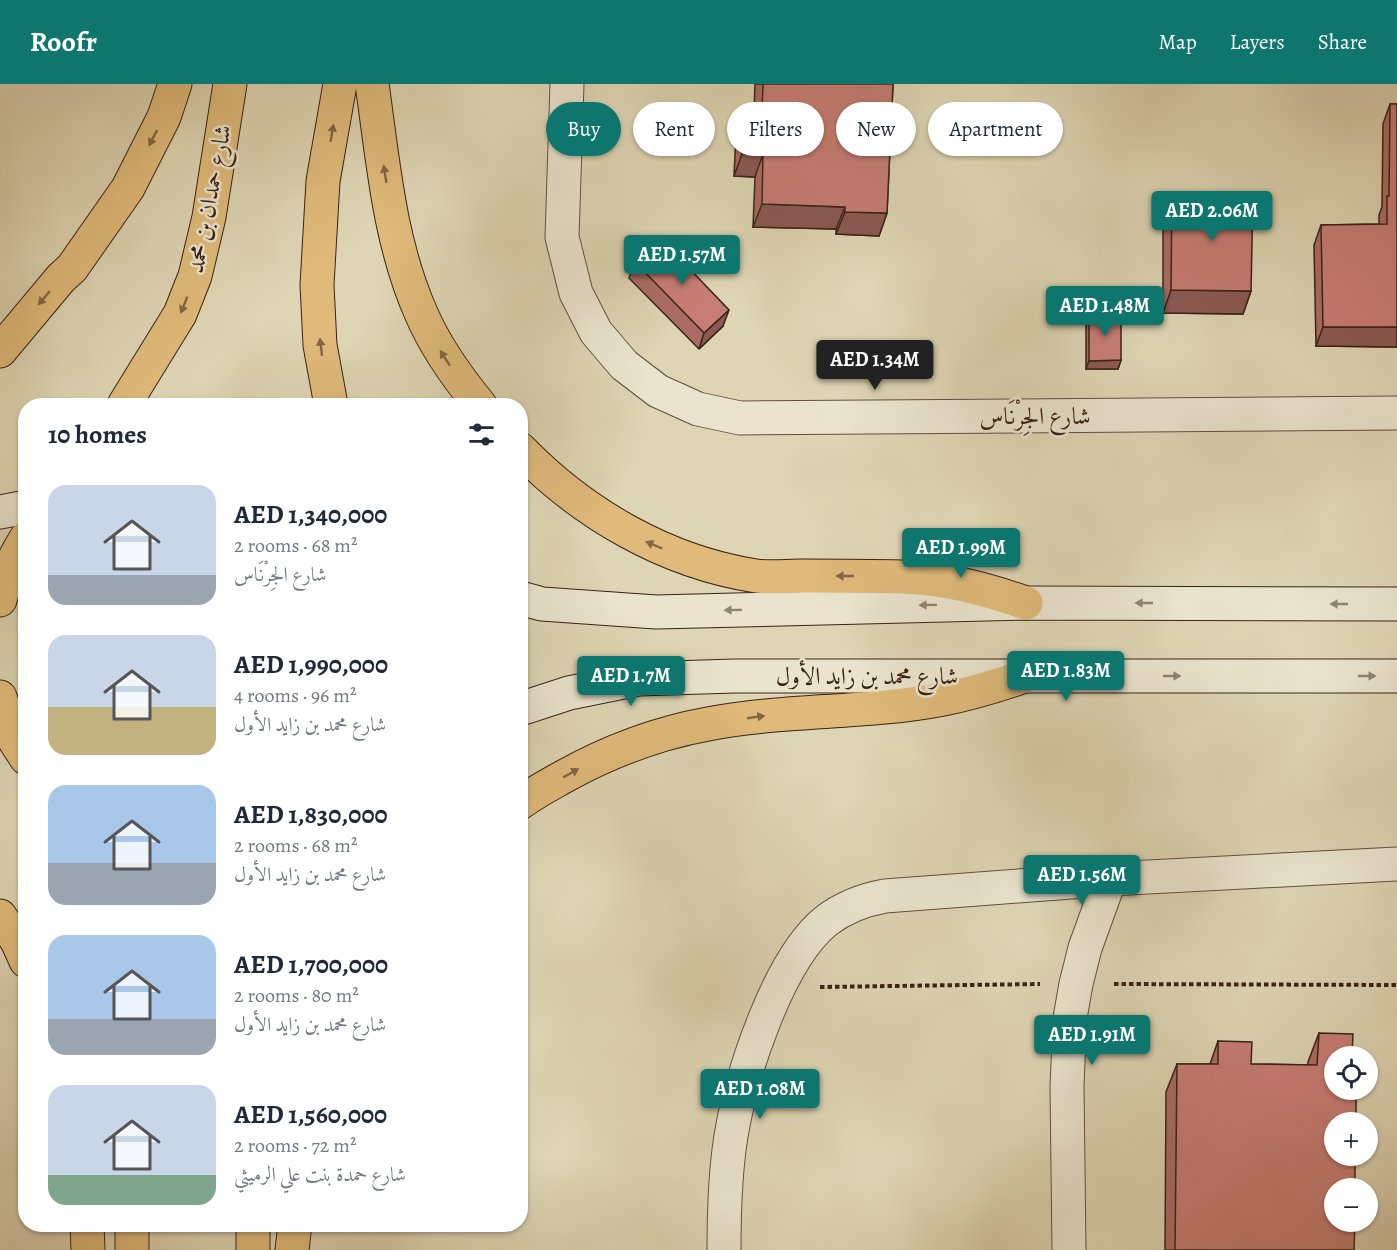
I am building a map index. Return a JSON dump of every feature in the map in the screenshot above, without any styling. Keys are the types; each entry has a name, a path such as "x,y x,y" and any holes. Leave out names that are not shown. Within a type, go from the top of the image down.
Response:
{"main road":[{"path":"0,351 72,268 128,188 164,117 175,84"},
{"name":"شارع حمدان بن محمد","path":"128,398 180,314 195,276 209,217 230,84"},
{"path":"330,398 320,345 317,285 323,181 340,84"},
{"path":"372,84 392,216 403,265 420,312 440,350 474,398"},
{"path":"528,457 542,471 600,515 649,544 702,564 758,576 904,577 945,580 987,589 1026,603"},
{"path":"0,600 4,583 18,550"},
{"path":"528,798 584,766 644,741 707,724 772,715 942,700 1022,677"},
{"path":"0,697 18,746"},
{"path":"0,916 18,943"},
{"path":"87,1232 88,1250"},
{"path":"132,1232 132,1250"},
{"path":"253,1232 253,1250"},
{"path":"292,1250 294,1232"}],"street":[{"name":"شارع الجِرْنَاس","path":"567,84 562,237 576,293 596,332 624,365 658,392 698,410 740,418 1397,413"},
{"path":"0,512 18,509"},
{"path":"528,600 542,604 656,612 1026,603 1397,604"},
{"name":"شارع محمد بن زايد الأول","path":"528,706 569,693 638,679 735,676 1397,676"},
{"path":"0,732 18,751"},
{"path":"724,1250 726,1174 731,1135 739,1097 760,1032 780,987 810,936 844,909 863,900 885,896 1110,879 1397,864"},
{"path":"1069,1250 1067,1086 1070,1018 1085,948 1110,879"}],"building":[{"path":"763,84 893,84 892,102 836,102 836,156 890,156 887,213 845,212 845,207 762,204 763,156 824,156 824,102 762,102"},
{"path":"1390,104 1397,104 1397,327 1323,327 1321,225 1387,224"},
{"path":"1172,193 1253,194 1251,291 1171,290"},
{"path":"660,238 729,310 704,333 635,262"},
{"path":"1089,313 1121,313 1121,360 1089,361"},
{"path":"1319,1033 1353,1034 1352,1046 1324,1046 1324,1100 1356,1100 1356,1112 1324,1112 1324,1166 1355,1166 1355,1178 1324,1178 1324,1232 1355,1232 1354,1250 1175,1250 1177,1064 1218,1064 1218,1041 1252,1042 1251,1064 1317,1065"}]}
